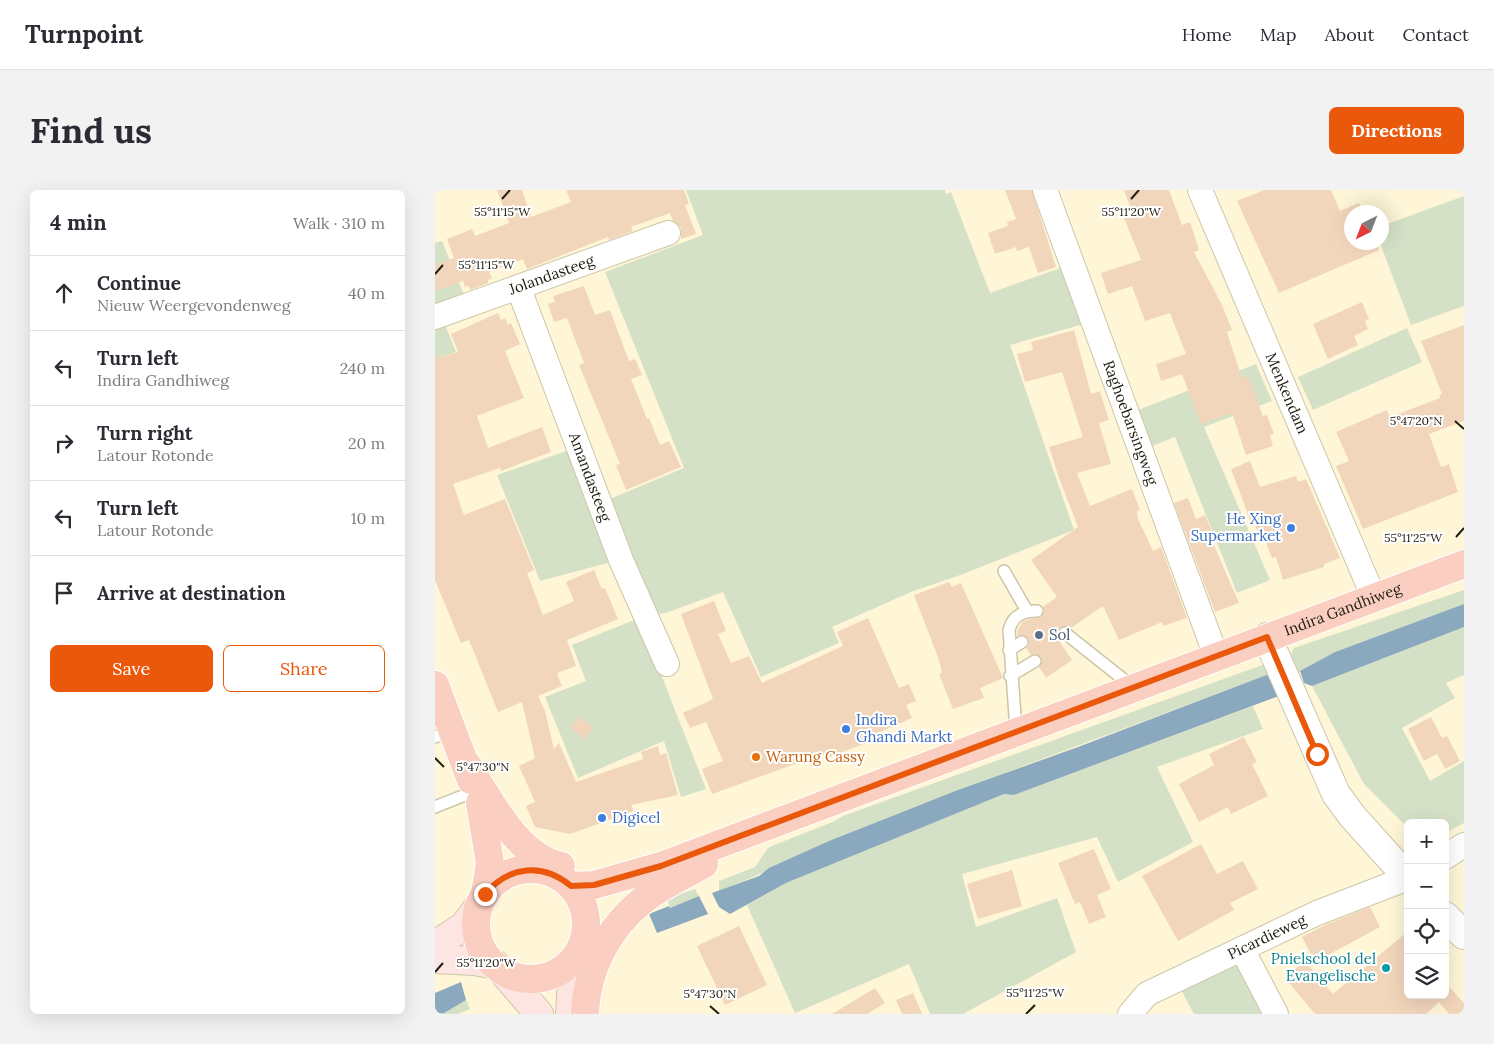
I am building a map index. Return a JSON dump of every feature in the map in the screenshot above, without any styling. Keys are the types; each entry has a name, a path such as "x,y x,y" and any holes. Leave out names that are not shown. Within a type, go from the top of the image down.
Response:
{"main road":[{"name":"Indira Gandhiweg","path":"571,886 594,885 661,866 1216,656 1271,647 1374,598 1464,564"},
{"path":"435,685 444,734 465,762 513,835 532,854 553,865 594,870 627,863 677,847 713,846"},
{"path":"465,762 478,797 500,839 512,853 534,869 560,878 571,886 585,911 583,942 572,979 570,1014"},
{"path":"478,797 490,863 476,924 479,943 488,959 499,968 539,1014"},
{"path":"585,1014 593,972 614,929 643,900 723,853 741,836"},
{"name":"Indira Gandhiweg","path":"583,942 621,895 661,866"},
{"path":"435,945 464,926 494,883 506,875 520,870 534,869"},
{"path":"435,959 474,961 499,968 520,978 538,979 556,974 571,963 583,942"}],"street":[{"name":"Raghoebarsingweg","path":"1045,190 1216,656"},
{"name":"Menkendam","path":"1200,190 1374,598"},
{"name":"Jolandasteeg","path":"435,317 668,233"},
{"name":"Amandasteeg","path":"519,288 621,560 667,664"},
{"path":"1271,647 1336,794 1353,817 1404,874"},
{"path":"1449,854 1464,845"},
{"name":"Picardieweg","path":"1131,1012 1147,994 1317,913 1404,880"},
{"path":"1449,920 1464,935"},
{"path":"1242,949 1275,1014"}],"lane":[{"path":"1004,571 1032,611 1017,615 1011,622 1009,630 1016,731"},
{"path":"1065,638 1133,687"},
{"path":"1009,650 1022,642"},
{"path":"1011,676 1035,661"},
{"path":"435,807 478,797"}],"green space":[{"path":"686,190 945,190 946,194 951,192 990,293 1066,266 1087,323 1010,345 1074,530 963,574 911,592 832,627 839,643 761,677 723,592 666,613 658,614 605,501 684,468 605,272 703,235"},
{"path":"1464,196 1464,306 1411,325 1383,250 1389,250 1389,223"},
{"path":"442,241 465,297 435,311 435,243"},
{"path":"444,322 456,352 435,359 435,323"},
{"path":"1407,328 1422,362 1313,410 1298,377"},
{"path":"1256,364 1272,401 1204,427 1270,580 1237,593 1175,437 1147,448 1133,412"},
{"path":"575,448 615,561 540,581 497,475"},
{"path":"1464,590 1464,604 1335,652 1297,673 1292,657 1294,648"},
{"path":"639,618 706,789 681,797 664,741 578,778 545,697 586,681 572,645"},
{"path":"1464,627 1464,675 1446,683 1455,698 1402,728 1430,781 1464,761 1464,823 1449,831 1449,819 1404,819 1404,824 1364,784 1312,686"},
{"path":"1265,664 1269,674 867,826 719,891 719,881 755,867 768,848 843,816"},
{"path":"1253,706 1263,729 1157,767 1193,842 1118,882 1097,837 962,874 976,927 1057,898 1076,952 963,1014 930,1014 909,964 795,1013 747,905 786,883 1004,794 1014,795"},
{"path":"695,889 699,896 670,908 667,898"},
{"path":"1228,950 1269,1014 1194,1014 1174,977"},
{"path":"466,1000 470,1009 458,1014 439,1014"}],"water":[{"path":"1464,604 1464,627 1312,686 1304,683 1300,671 1335,652"},
{"path":"1269,674 1279,696 1014,795 1004,794 786,883 730,914 719,907 712,893 759,876 769,868 829,841 958,790 1078,747"},
{"path":"699,896 708,914 657,933 649,914"},
{"path":"461,982 466,1000 444,1013 435,1014 435,993"}],"building":[{"path":"497,190 522,190 531,217 571,202 566,190 684,190 689,204 685,205 696,234 681,239 681,228 673,221 670,213 631,227 633,231 609,240 608,237 527,269 523,259 489,272 492,278 488,280 488,283 470,290 469,286 465,287 463,281 435,291 435,265 454,258 447,239 472,229 475,236 509,223"},
{"path":"1005,190 1032,190 1056,267 1038,273 1029,247 1017,251 1016,247 995,254 988,233 1008,226 1007,222 1016,219"},
{"path":"1124,190 1169,190 1182,225 1190,222 1199,250 1194,252 1222,305 1232,330 1227,332 1242,378 1248,376 1263,416 1267,415 1274,434 1270,435 1273,446 1246,455 1232,413 1201,424 1182,374 1161,381 1156,364 1186,354 1170,313 1145,321 1132,286 1108,294 1101,273 1141,260 1124,218 1133,214"},
{"path":"1264,190 1331,190 1340,211 1344,209 1344,250 1379,250 1279,293 1237,201"},
{"path":"584,286 595,315 610,310 629,361 635,359 642,375 631,379 647,419 649,418 660,445 669,441 681,467 626,490 616,465 620,464 579,365 584,363 567,318 554,322 548,304 555,302 553,296"},
{"path":"1362,302 1369,319 1365,321 1368,329 1354,336 1358,345 1328,359 1313,324"},
{"path":"498,313 501,320 505,318 508,325 511,323 520,344 505,351 524,398 477,416 488,448 542,427 551,452 501,471 500,468 453,484 464,515 505,499 534,570 527,573 543,615 574,601 566,582 594,570 602,589 605,588 618,619 567,640 576,666 557,673 562,686 538,696 545,711 554,749 559,743 576,782 643,759 641,752 658,746 660,755 666,753 678,795 631,805 634,811 570,834 535,827 526,806 535,802 519,766 535,758 522,702 498,712 469,640 461,643 435,580 435,359 458,352 451,334"},
{"path":"1464,325 1464,421 1429,434 1441,467 1449,464 1458,492 1363,529 1336,466 1349,461 1336,432 1387,410 1390,417 1440,398 1439,395 1442,394 1421,341"},
{"path":"1074,330 1091,394 1100,391 1109,420 1099,423 1111,464 1077,473 1090,506 1132,489 1140,510 1137,511 1138,519 1153,551 1161,547 1187,618 1163,626 1162,622 1119,640 1103,606 1071,628 1066,626 1059,629 1059,641 1072,660 1046,678 1039,667 1042,661 1041,657 1035,654 1031,655 1026,648 1029,645 1029,639 1022,635 1018,636 1017,631 1023,621 1041,617 1044,611 1043,607 1057,597 1031,560 1078,527 1049,447 1083,437 1062,372 1025,382 1017,354 1033,350 1031,342"},
{"name":"He Xing Supermarket","path":"1250,461 1260,487 1296,476 1298,482 1306,479 1340,558 1324,564 1324,567 1283,580 1276,557 1272,558 1263,535 1259,537 1253,519 1250,520 1231,469"},
{"path":"1188,498 1196,519 1205,515 1214,537 1211,538 1239,603 1215,612 1174,503"},
{"path":"949,582 952,587 961,583 1003,678 980,688 984,698 953,709 939,674 942,673 939,660 914,595"},
{"path":"714,601 726,631 718,634 731,663 749,656 762,683 843,646 837,632 868,618 899,688 909,684 916,701 906,705 912,718 878,733 879,738 830,757 828,752 712,794 702,769 723,761 706,722 690,728 683,713 713,699 681,614"},
{"path":"579,716 593,727 584,739 570,728"},
{"path":"1431,717 1442,738 1447,736 1460,761 1445,769 1437,754 1424,761 1408,729"},
{"path":"1244,737 1257,762 1252,764 1268,796 1231,814 1228,807 1199,822 1179,784 1214,765 1209,754"},
{"path":"1201,844 1217,874 1243,861 1258,889 1230,903 1234,910 1178,941 1142,876"},
{"path":"1094,849 1111,889 1097,895 1106,917 1089,924 1080,902 1075,904 1058,863"},
{"path":"1012,870 1022,906 978,919 967,884"},
{"path":"1370,907 1380,927 1315,962 1302,937 1327,924"},
{"path":"739,926 767,985 725,1005 697,946"},
{"name":"Pnielschool del Evangelische","path":"1404,934 1404,999 1449,999 1449,986 1464,1003 1464,1014 1449,1014 1439,1002 1426,1014 1315,1014 1285,978 1305,961 1333,994"},
{"path":"875,988 885,1003 867,1014 832,1014"},
{"path":"913,993 922,1014 902,1014 896,1000"}],"place":[{"name":"He Xing Supermarket","path":"1291,528"},
{"name":"Sol","path":"1039,635"},
{"name":"Indira Ghandi Markt","path":"846,729"},
{"name":"Warung Cassy","path":"756,757"},
{"name":"Digicel","path":"602,818"},
{"name":"Pnielschool del Evangelische","path":"1386,968"}],"route":[{"path":"485,894 494,883 506,875 520,870 534,869 547,872 571,886 594,885 661,866 1267,637 1317,754"}]}
